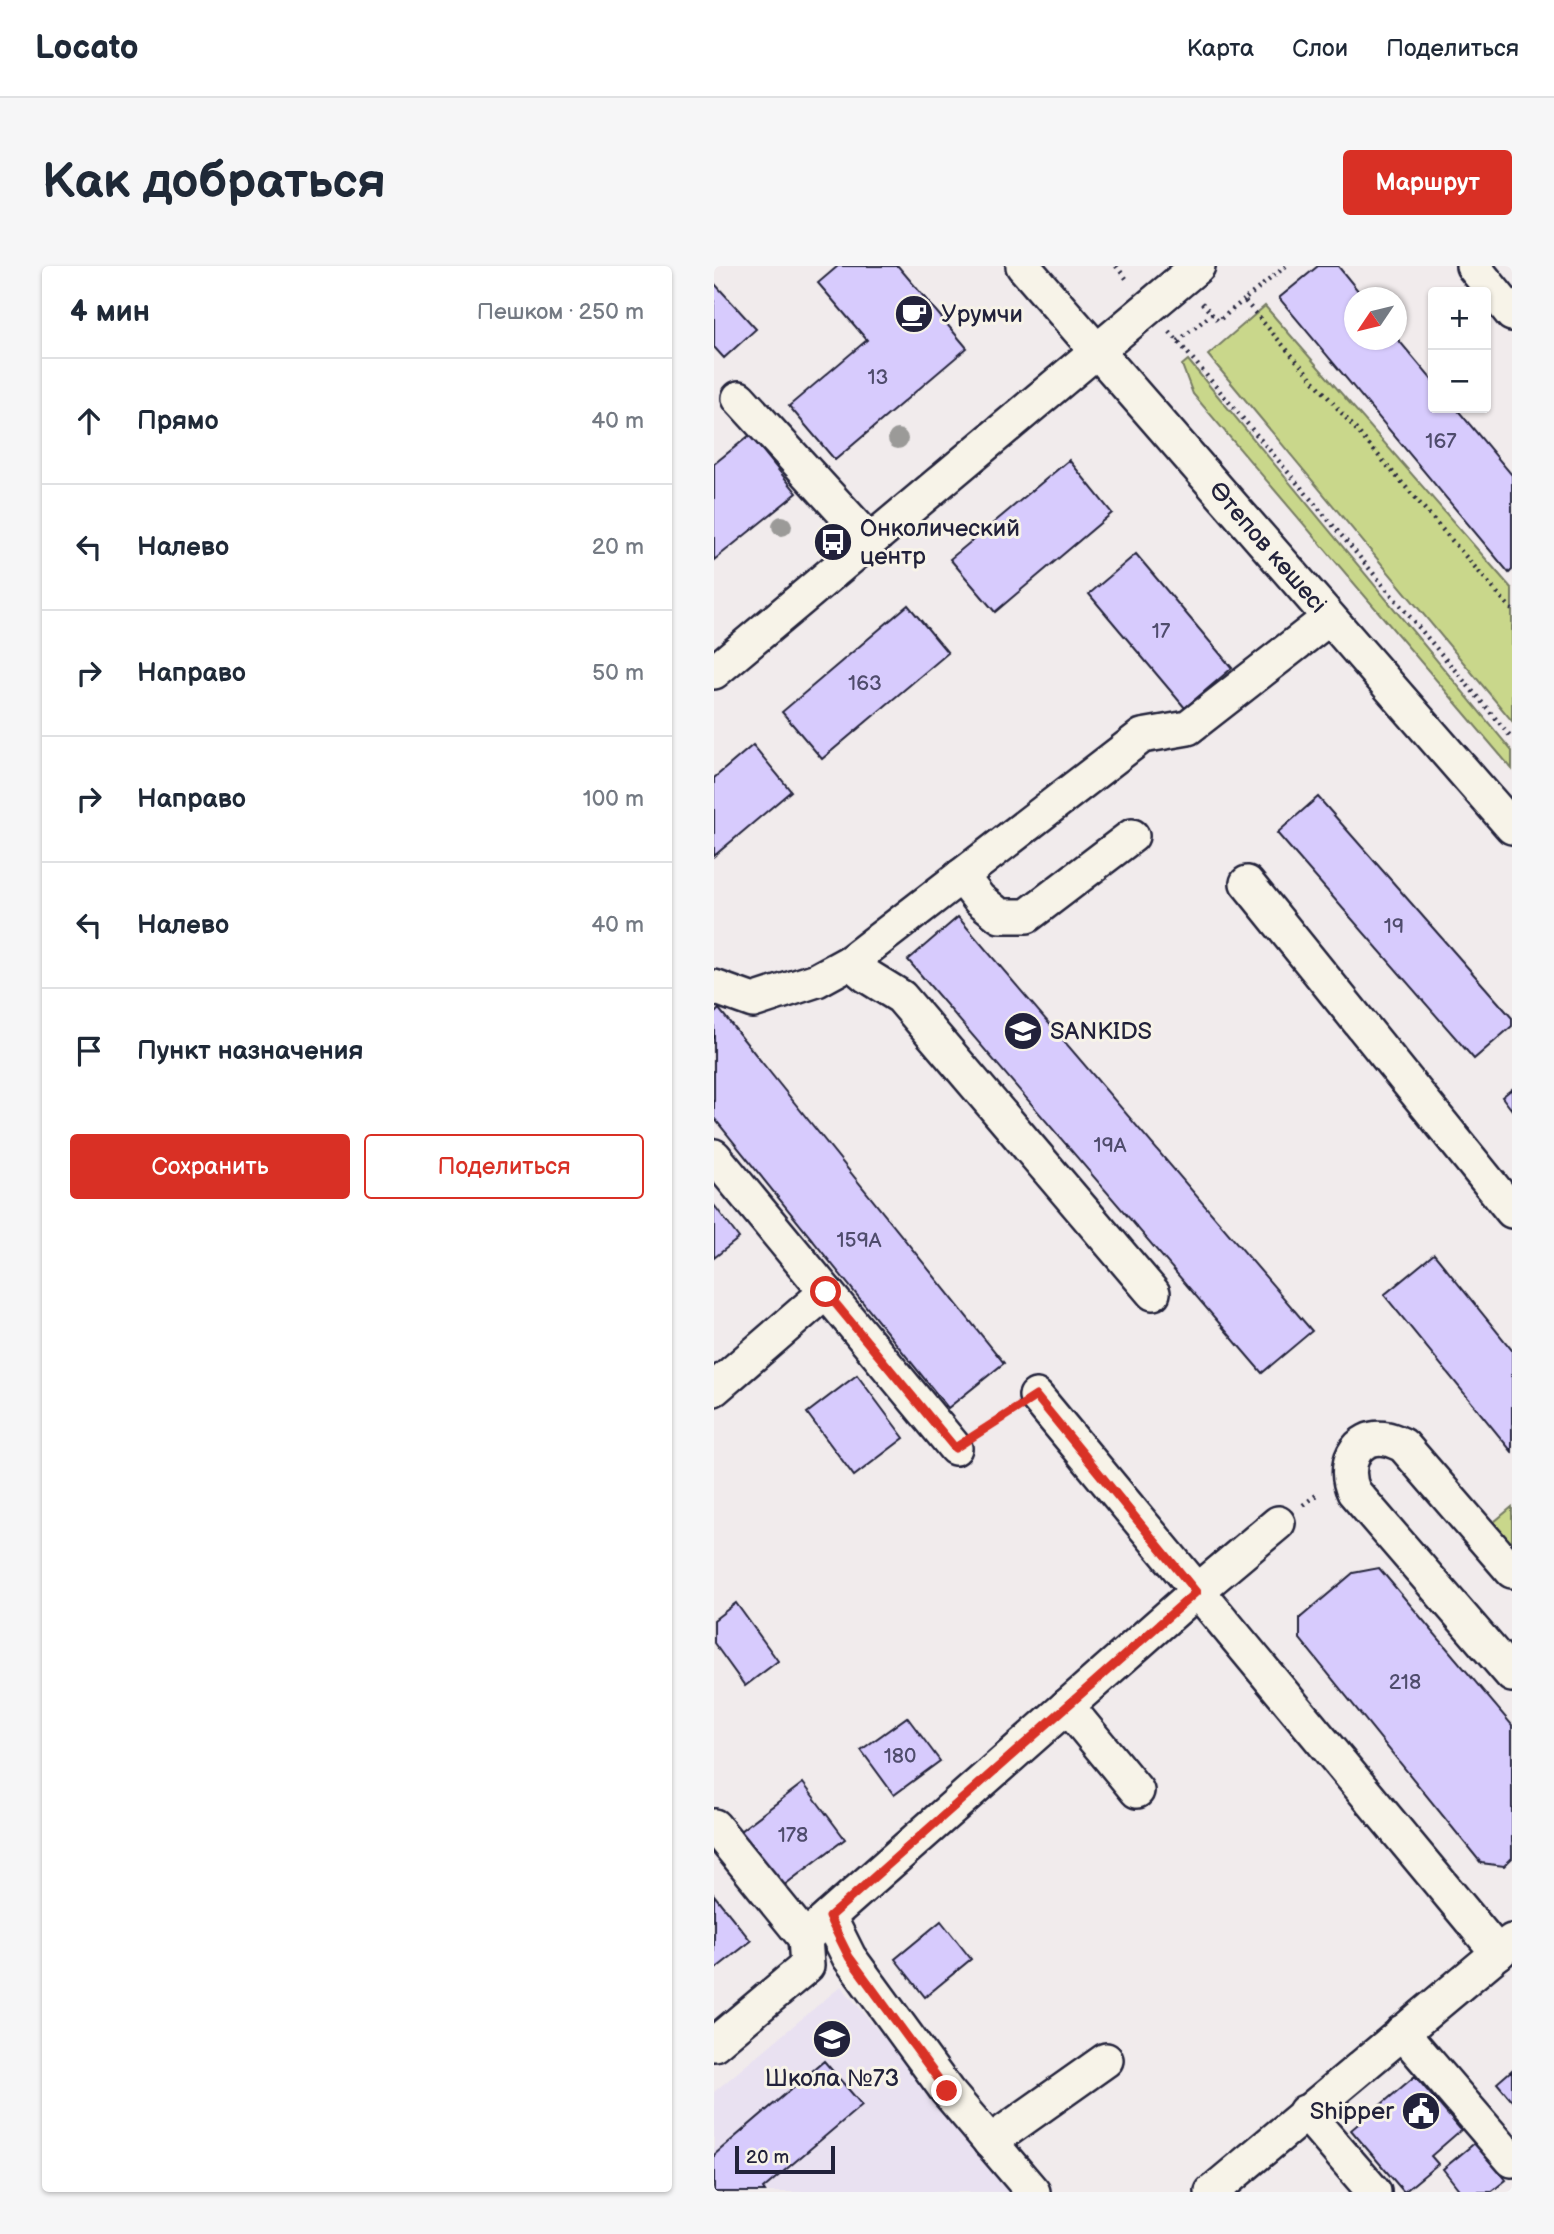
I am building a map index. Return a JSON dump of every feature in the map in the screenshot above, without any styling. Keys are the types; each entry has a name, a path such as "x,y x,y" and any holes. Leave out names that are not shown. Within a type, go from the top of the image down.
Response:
{"street":[{"name":"Өтепов көшесі","path":"1023,266 1512,827"},
{"path":"714,672 1198,266"},
{"path":"1473,266 1512,314"},
{"path":"739,398 870,541"},
{"path":"714,987 753,1001 817,980 850,962 1142,736 1188,728 1329,618"},
{"path":"961,876 979,899 1000,916 1027,916 1132,836"},
{"path":"1247,883 1512,1210"},
{"path":"850,962 901,998 1153,1293"},
{"path":"714,1156 955,1448"},
{"path":"714,1389 826,1292"},
{"path":"1036,1396 1196,1592 1505,1947 1212,2192"},
{"path":"1512,1571 1403,1445 1387,1439 1376,1439 1361,1445 1353,1453 1348,1472 1349,1483 1354,1492 1512,1675"},
{"path":"714,2044 807,1966 817,1928 1196,1592 1278,1523"},
{"path":"1067,1706 1137,1791"},
{"path":"714,1826 849,1957 947,2091 1032,2192"},
{"path":"1402,2032 1512,2161"},
{"path":"990,2142 1105,2060"},
{"path":"1305,2112 1374,2192"}],"path":[{"path":"1201,302 1218,321 1286,266"},
{"path":"1244,300 1512,610"},
{"path":"1212,314 1178,341 1512,738"},
{"path":"955,1448 1036,1396"},
{"path":"1278,1523 1348,1472"}],"shaded area":[{"name":"Школа №73","path":"841,1986 1014,2192 714,2192 714,2092"}],"green space":[{"path":"1265,306 1512,589 1512,721 1208,355"},
{"path":"1188,360 1512,751 1512,769 1193,394 1182,365"},
{"path":"1512,1507 1512,1568 1482,1532"}],"building":[{"path":"838,266 898,266 967,348 835,460 789,406 867,340 818,283"},
{"path":"1318,266 1338,266 1355,287 1344,287 1344,350 1407,350 1428,375 1428,413 1460,413 1512,475 1512,570 1509,573 1279,298"},
{"path":"714,283 756,329 724,358 714,347"},
{"path":"750,435 797,493 714,560 714,464"},
{"path":"1069,460 1112,513 995,612 950,559"},
{"path":"1136,554 1232,668 1185,708 1089,594"},
{"path":"908,605 948,653 822,759 782,712"},
{"path":"753,745 791,791 714,856 714,778"},
{"path":"1318,797 1512,1018 1512,1026 1474,1059 1277,833"},
{"path":"958,917 1312,1331 1262,1373 908,960"},
{"path":"719,1009 1004,1363 948,1408 714,1118 714,1014"},
{"path":"1512,1089 1512,1110 1502,1097"},
{"path":"714,1205 739,1238 714,1258"},
{"path":"1434,1254 1512,1350 1512,1452 1384,1295"},
{"path":"857,1375 904,1438 854,1476 807,1413"},
{"path":"1379,1568 1512,1725 1512,1858 1504,1866 1481,1863 1300,1639 1300,1618 1353,1573"},
{"path":"736,1603 778,1661 745,1686 714,1643 714,1620"},
{"path":"907,1717 940,1761 894,1795 861,1750"},
{"path":"803,1783 845,1839 783,1886 740,1831"},
{"path":"714,1895 751,1941 714,1970"},
{"path":"941,1921 971,1959 925,1997 895,1959"},
{"path":"824,2061 862,2105 763,2189 765,2192 714,2192 714,2155"},
{"path":"1512,2070 1512,2101 1497,2083"},
{"path":"1415,2076 1461,2130 1431,2156 1438,2164 1404,2192 1351,2130"},
{"path":"1476,2142 1506,2180 1491,2192 1461,2192 1443,2169"}],"place":[{"name":"Урумчи","path":"914,314"},
{"name":"Онколический центр","path":"833,542"},
{"name":"SANKIDS","path":"1023,1031"},
{"name":"Школа №73","path":"832,2039"},
{"name":"Shipper","path":"1421,2111"}],"route":[{"path":"826,1292 955,1448 1036,1396 1196,1592 829,1917 849,1957 947,2091"}]}
